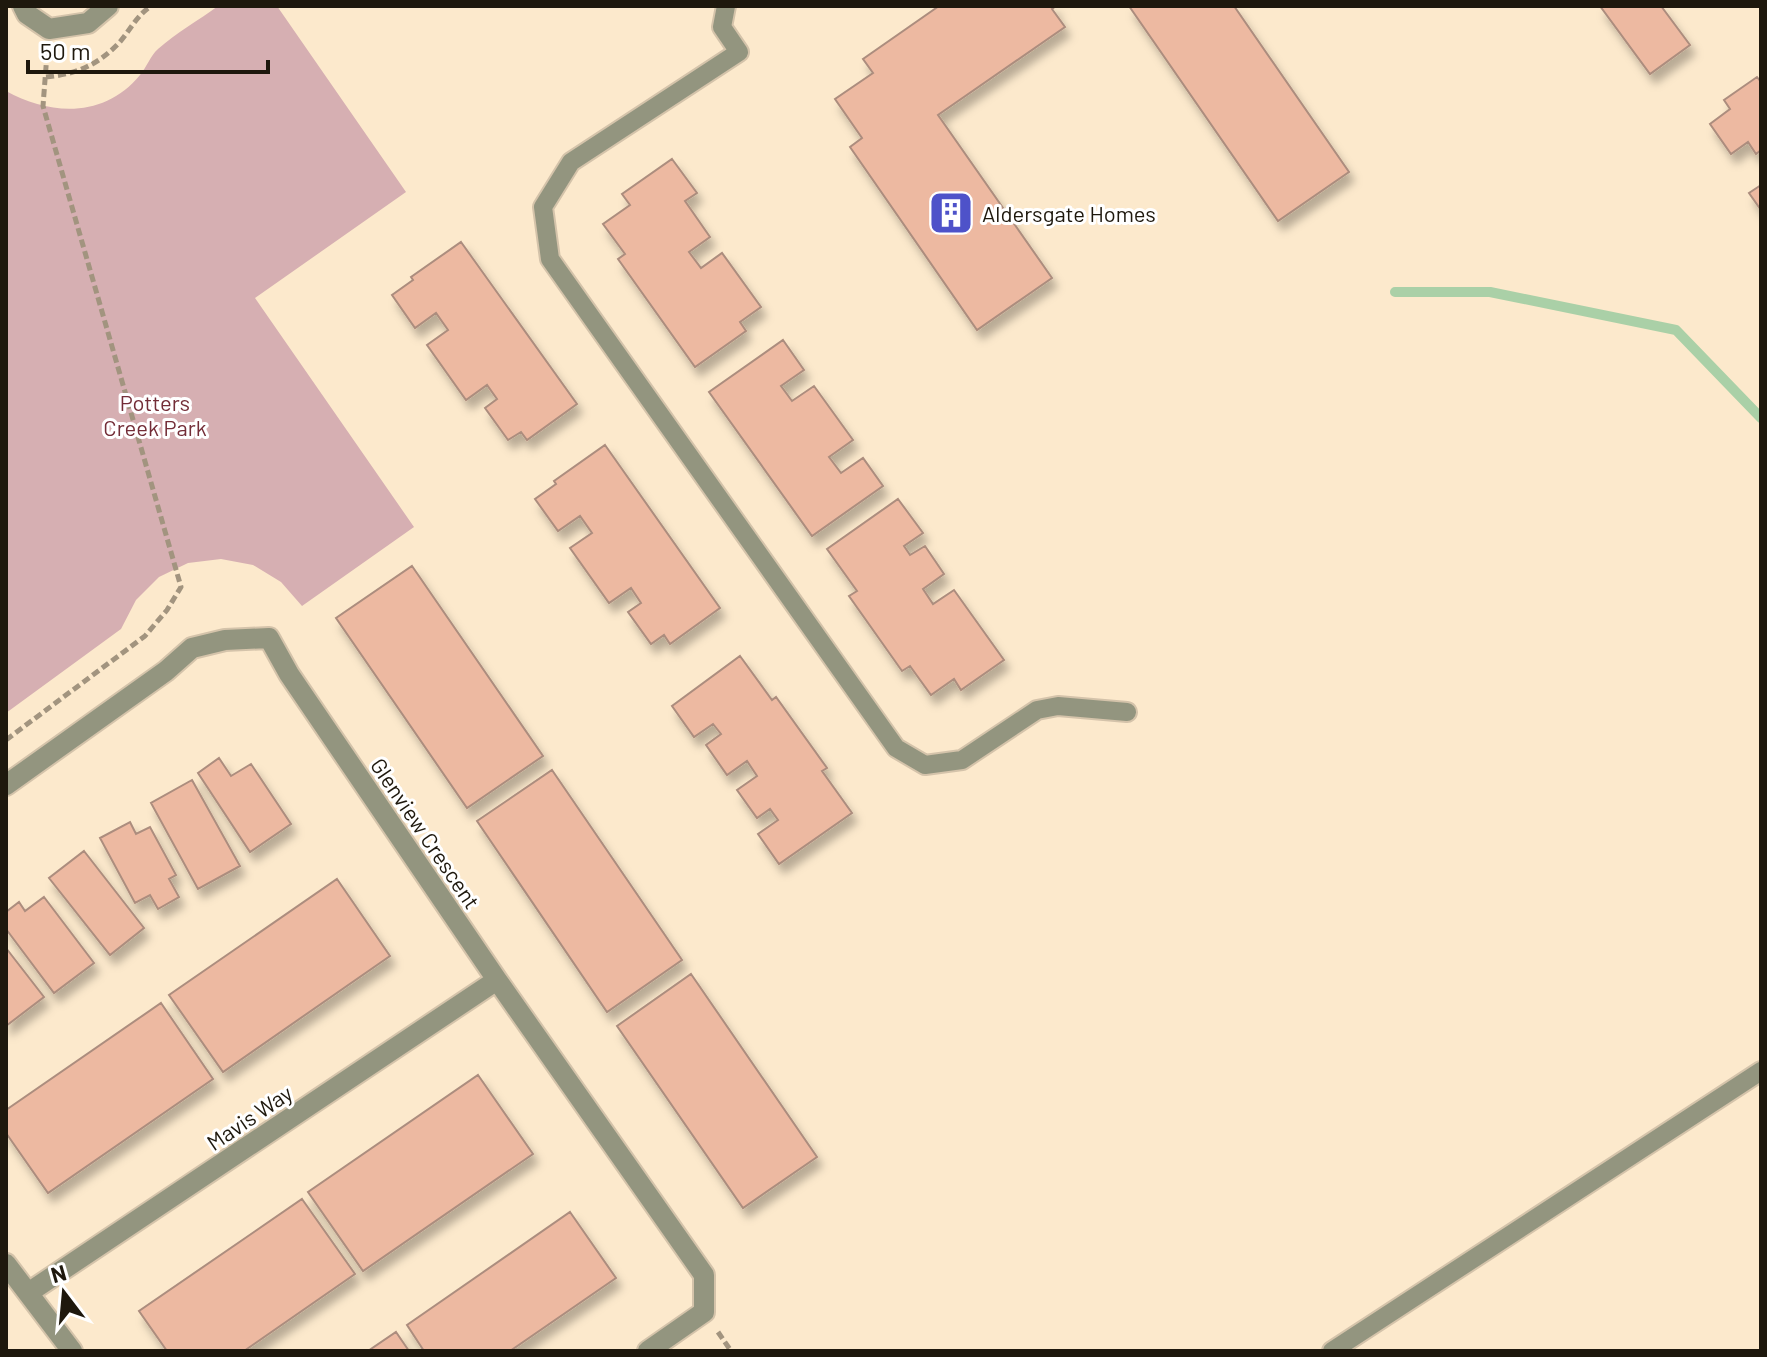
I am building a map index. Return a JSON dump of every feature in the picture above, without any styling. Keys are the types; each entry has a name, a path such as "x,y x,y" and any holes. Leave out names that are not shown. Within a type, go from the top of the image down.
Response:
{"street":[{"path":"23,6 27,14 49,29 88,23 108,6"},
{"name":"Glenview Crescent","path":"6,785 166,671 192,648 225,640 269,638 289,674 497,980 704,1275 704,1312 648,1351"},
{"name":"Mavis Way","path":"28,1293 497,980"},
{"path":"6,1264 72,1351"}],"lane":[{"path":"726,6 722,27 739,52 571,162 543,207 550,259 896,748 925,765 962,760 1037,710 1058,706 1127,712"},
{"path":"1332,1351 1761,1071"}],"path":[{"path":"6,740 145,636 181,587 43,106 46,77 71,75 93,64 119,43 140,14 151,6"}],"green space":[{"name":"Potters Creek Park","path":"218,6 277,6 406,192 255,298 414,527 302,606 281,582 253,565 221,559 188,563 159,577 136,600 121,629 6,713 6,91 41,105 59,108 94,106 126,89 158,49"}],"building":[{"name":"Aldersgate Homes","path":"939,6 1056,6 1052,9 1065,27 938,115 1052,278 977,330 850,147 862,138 835,99 873,73 863,59"},
{"path":"1129,6 1234,6 1349,172 1278,221"},
{"path":"1600,6 1661,6 1690,45 1650,74"},
{"path":"1757,77 1761,82 1761,150 1756,154 1748,142 1731,154 1710,124 1730,109 1724,100"},
{"path":"672,159 697,193 685,201 710,237 689,252 701,268 722,253 761,307 740,322 746,331 695,367 618,259 625,254 603,224 630,205 622,194"},
{"path":"1761,185 1761,210 1749,193"},
{"path":"461,242 577,404 527,440 521,432 508,440 485,408 497,399 487,385 466,400 427,345 448,330 436,313 415,328 392,295 413,280 411,277"},
{"path":"783,340 804,370 781,386 792,401 814,386 853,440 829,457 841,473 863,458 883,486 812,536 709,392"},
{"path":"605,445 720,608 670,644 664,635 651,644 628,612 641,603 631,588 609,603 570,548 592,533 580,516 558,531 535,499 556,484 554,481"},
{"path":"898,499 923,533 904,546 910,555 925,546 944,574 923,589 933,604 954,590 1004,660 961,690 954,679 931,695 910,666 902,671 849,596 857,591 827,549"},
{"path":"412,566 543,756 467,808 336,618"},
{"path":"740,656 772,700 776,697 827,768 822,771 852,813 779,864 758,834 778,820 770,809 757,818 737,790 757,776 747,761 727,775 706,745 721,734 713,724 694,737 672,706"},
{"path":"219,758 231,776 251,764 291,824 250,852 198,773"},
{"path":"552,770 682,960 607,1012 477,821"},
{"path":"192,780 240,866 198,889 151,803"},
{"path":"130,822 136,834 150,827 176,875 169,879 179,897 158,909 150,895 135,903 100,838"},
{"path":"84,851 144,928 110,955 49,878"},
{"path":"337,879 390,956 223,1072 169,995"},
{"path":"44,897 94,963 54,993 6,929 6,912 19,902 25,911"},
{"path":"6,948 44,997 6,1026"},
{"path":"691,974 817,1157 743,1208 617,1026"},
{"path":"161,1003 213,1079 48,1193 6,1133 6,1110"},
{"path":"478,1075 533,1154 363,1271 308,1192"},
{"path":"302,1199 355,1274 244,1351 167,1351 139,1311"},
{"path":"570,1212 616,1278 510,1351 424,1351 407,1325"},
{"path":"396,1332 409,1351 368,1351"}],"waterway":[{"path":"1395,292 1490,292 1676,330 1761,418"}],"place":[{"name":"Aldersgate Homes","path":"951,213"}]}
